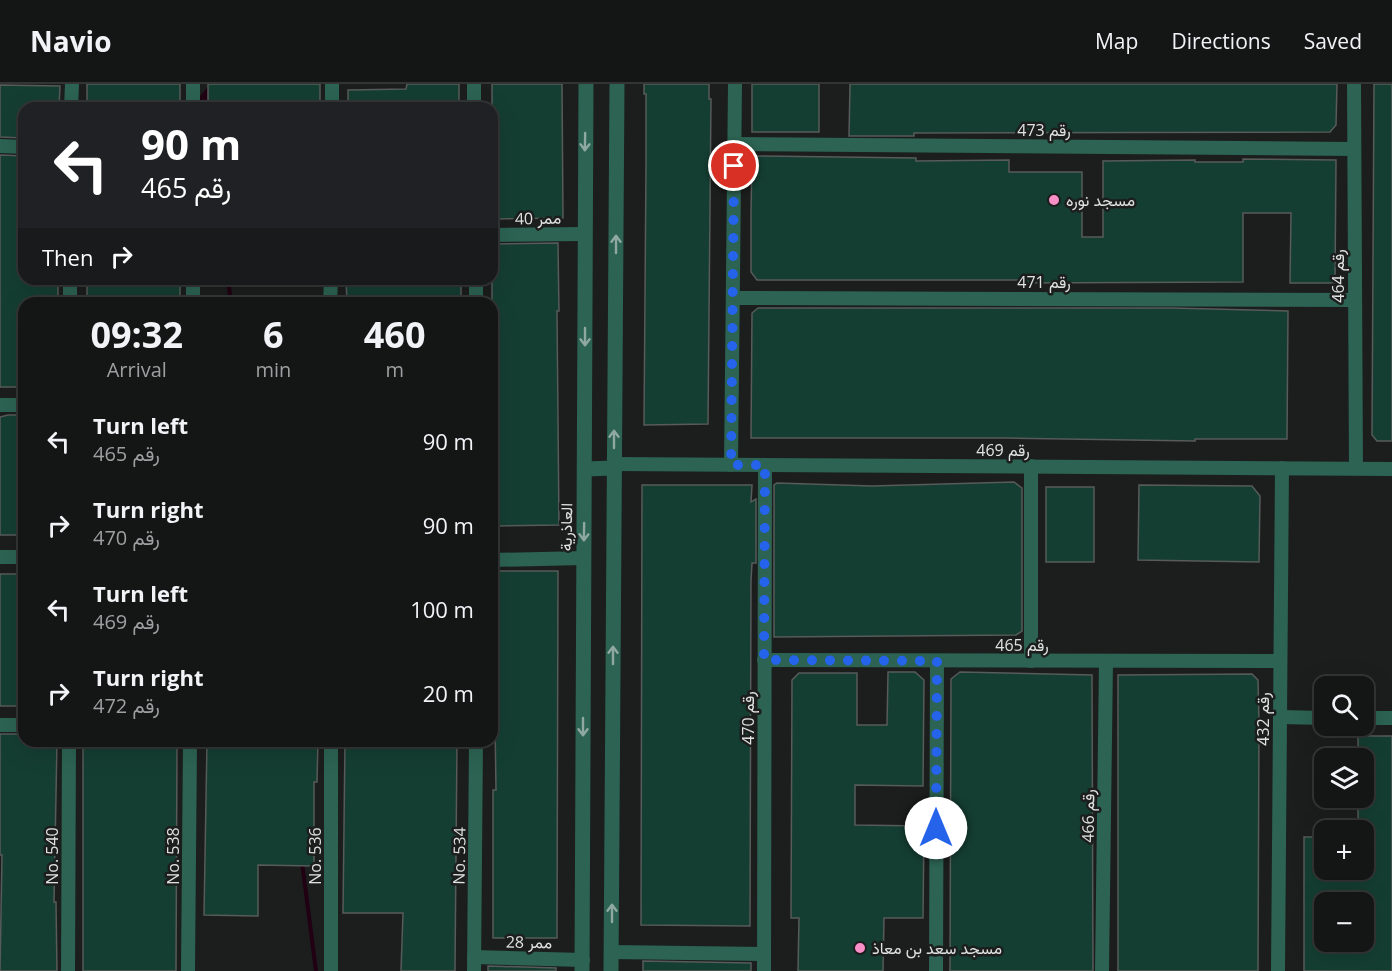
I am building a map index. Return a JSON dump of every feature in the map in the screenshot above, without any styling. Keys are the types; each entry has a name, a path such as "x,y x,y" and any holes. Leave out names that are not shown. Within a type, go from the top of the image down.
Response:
{"street":[{"path":"71,102 72,84"},
{"path":"193,84 193,102"},
{"path":"332,84 332,102"},
{"path":"474,84 474,102"},
{"name":"العاذرية","path":"583,965 586,84"},
{"path":"611,971 617,84"},
{"path":"731,465 735,84"},
{"name":"رقم 464","path":"1354,84 1356,468"},
{"name":"رقم 473","path":"734,144 1354,148"},
{"path":"0,146 18,147"},
{"name":"ممر 40","path":"498,235 584,234"},
{"name":"رقم 471","path":"733,298 1355,300"},
{"path":"0,405 18,405"},
{"name":"رقم 470","path":"764,971 765,465"},
{"path":"585,469 614,466"},
{"name":"رقم 469","path":"614,466 1392,469"},
{"path":"1031,466 1031,661"},
{"name":"رقم 432","path":"1278,971 1282,468"},
{"path":"0,557 18,557"},
{"path":"498,560 584,558"},
{"name":"رقم 465","path":"764,660 1280,661"},
{"path":"936,971 937,661"},
{"name":"رقم 466","path":"1102,971 1106,661"},
{"path":"1280,717 1314,718"},
{"path":"1374,718 1392,718"},
{"path":"0,725 18,725"},
{"name":"No. 540","path":"68,971 69,747"},
{"name":"No. 538","path":"188,971 190,747"},
{"name":"No. 536","path":"331,747 331,971"},
{"name":"No. 534","path":"474,964 476,747"},
{"path":"611,952 764,954"},
{"name":"ممر 28","path":"474,964 583,965"}],"building":[{"path":"87,84 180,84 180,102 87,102"},
{"path":"208,84 320,84 320,102 208,102"},
{"path":"407,84 459,84 459,102 348,102 348,90 406,89"},
{"path":"492,84 562,84 563,218 498,219 498,102 492,102"},
{"path":"644,84 709,84 709,99 711,99 708,424 644,425 646,94 644,94"},
{"path":"752,84 819,84 819,132 752,132"},
{"path":"850,84 1337,84 1336,125 1330,132 914,133 914,136 849,136"},
{"path":"1374,84 1392,84 1392,441 1377,441 1372,435"},
{"path":"0,85 60,86 59,102 18,102 18,138 0,137"},
{"path":"0,155 18,156 18,285 58,285 58,297 18,297 18,387 0,387"},
{"path":"758,156 916,158 916,161 1009,160 1009,172 1082,172 1082,237 1103,237 1103,161 1336,160 1335,283 1290,283 1291,213 1243,213 1243,282 1019,283 1019,280 757,280 751,272 751,212 752,161"},
{"path":"558,243 559,525 498,526 498,297 492,297 492,285 498,285 498,244"},
{"path":"87,285 180,285 180,297 87,297"},
{"path":"346,285 461,285 461,297 347,297"},
{"path":"758,308 1171,308 1288,311 1287,439 1195,439 1195,441 751,438 752,313"},
{"path":"18,415 18,535 0,535 0,417"},
{"path":"1014,482 1022,488 1022,631 1016,635 774,637 774,485 777,483 872,486"},
{"path":"642,485 752,485 751,502 756,499 756,563 752,563 751,581 750,926 641,925"},
{"path":"1139,485 1252,486 1260,496 1259,562 1138,560"},
{"path":"1046,487 1094,487 1094,562 1046,562"},
{"path":"498,571 558,571 557,938 493,938 493,790 496,790"},
{"path":"0,574 18,574 18,706 0,706"},
{"path":"888,672 915,672 924,680 923,786 855,785 855,825 924,826 923,918 884,918 883,971 798,971 799,918 791,918 792,680 799,673 857,673 857,725 887,725"},
{"path":"960,672 1092,675 1093,971 950,971 951,679"},
{"path":"1252,674 1258,680 1259,722 1258,971 1118,971 1118,675"},
{"path":"0,734 18,734 18,747 57,747 54,902 56,902 57,971 0,971 2,855 0,855"},
{"path":"1358,736 1392,736 1392,971 1304,971 1304,837 1314,837 1314,880 1374,880 1374,820 1358,820 1358,808 1374,808 1374,748 1358,748"},
{"path":"83,747 177,747 176,971 83,971"},
{"path":"207,747 318,747 317,782 314,782 314,866 258,865 258,916 204,915"},
{"path":"345,747 457,747 455,971 401,971 403,913 343,913"},
{"path":"643,961 751,963 751,971 643,971"},
{"path":"488,966 556,968 556,971 488,971"}],"waterway":[{"path":"198,102 213,84"},
{"path":"205,94 206,102"},
{"path":"229,285 230,297"},
{"path":"302,862 316,971"}],"place":[{"name":"مسجد نوره","path":"1054,200"},
{"name":"مسجد سعد بن معاذ","path":"860,948"}],"route":[{"path":"734,166 731,465 765,465 764,660 937,661 936,828"}]}
